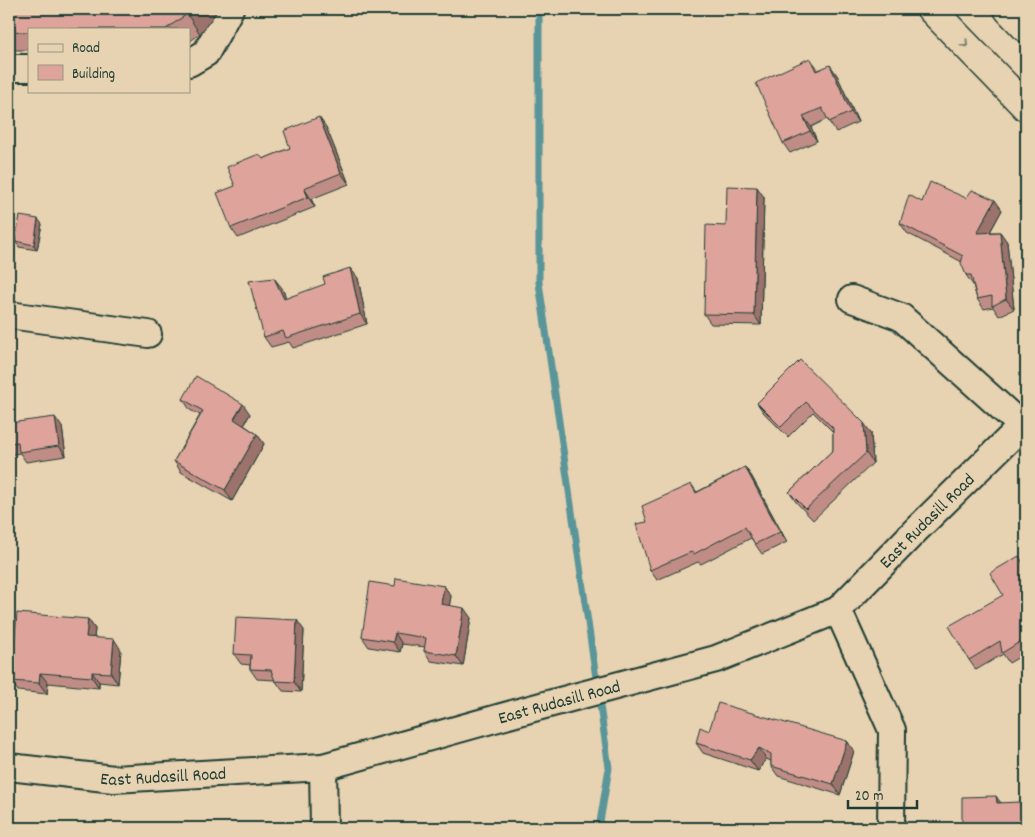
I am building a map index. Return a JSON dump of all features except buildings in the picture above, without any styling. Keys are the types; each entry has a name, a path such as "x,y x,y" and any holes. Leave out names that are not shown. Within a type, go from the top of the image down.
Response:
{"main road":[{"path":"931,9 1026,107"},
{"path":"1008,9 1026,28"}],"street":[{"path":"190,62 206,53 230,9"},
{"path":"9,68 28,68"},
{"path":"852,299 901,317 1024,424"},
{"path":"9,315 148,334"},
{"name":"East Rudasill Road","path":"9,768 114,779 323,767 539,706 716,659 838,610 915,530 1024,424"},
{"path":"838,610 892,730 891,828"},
{"path":"323,767 324,828"}],"waterway":[{"path":"539,9 539,283 609,768 599,828"}]}
